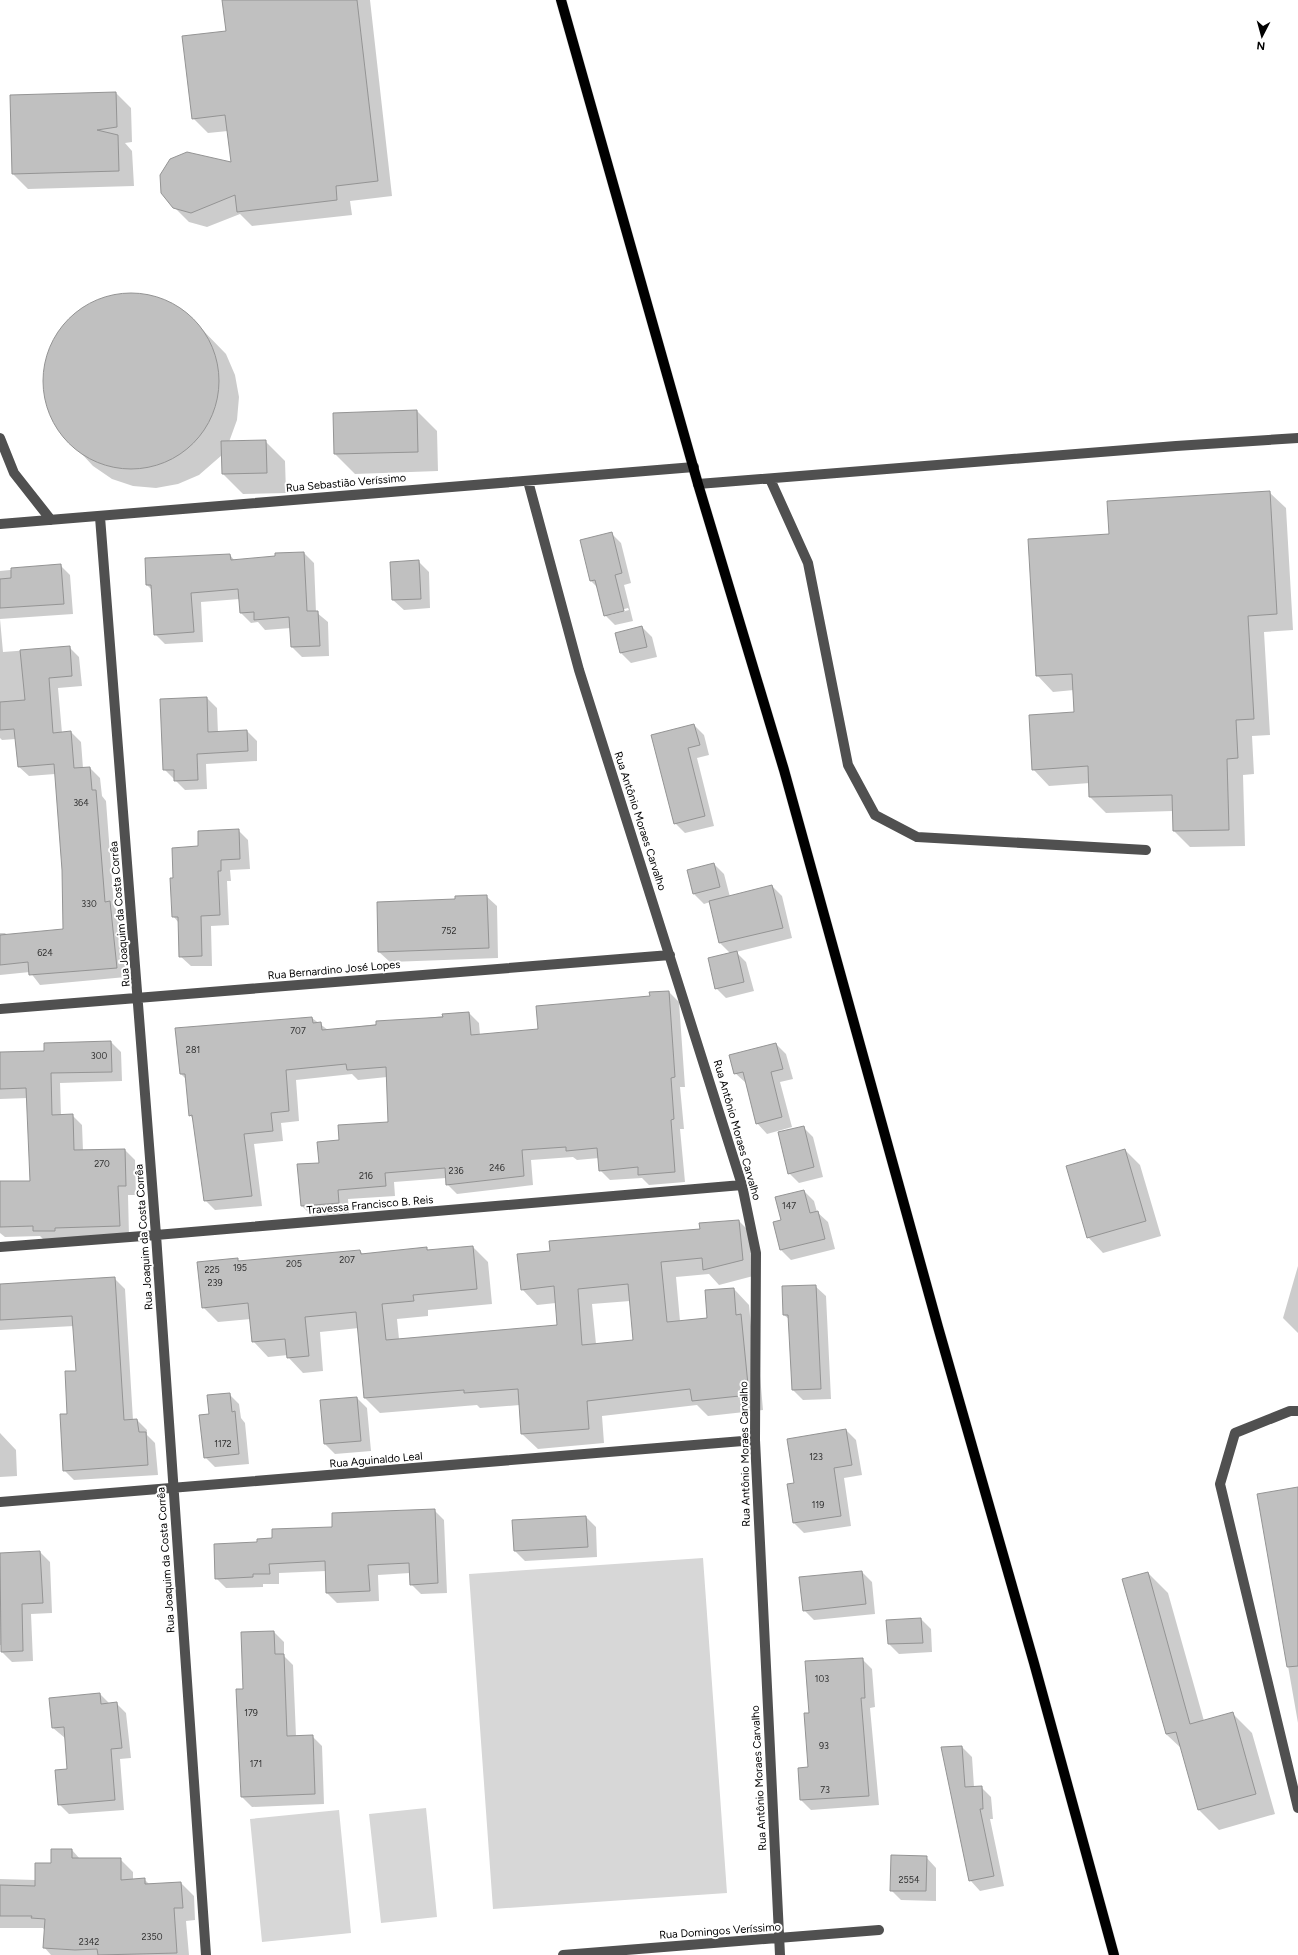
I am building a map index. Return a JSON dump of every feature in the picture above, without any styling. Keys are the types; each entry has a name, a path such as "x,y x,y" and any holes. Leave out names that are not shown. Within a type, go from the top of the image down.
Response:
{"main road":[{"path":"561,0 698,484 786,778 938,1327 1032,1656 1114,1955"}],"street":[{"path":"0,438 14,473 50,520"},
{"path":"698,484 1168,446 1298,438"},
{"name":"Rua Sebastião Veríssimo","path":"0,524 100,517 304,498 694,467"},
{"path":"770,479 808,563 848,765 875,816 917,837 1146,850"},
{"name":"Rua Antônio Moraes Carvalho","path":"528,481 579,670 742,1185 756,1254 755,1440 778,1939 780,1955"},
{"name":"Rua Joaquim da Costa Corrêa","path":"100,517 156,1235 206,1955"},
{"name":"Rua Bernardino José Lopes","path":"0,1009 670,955"},
{"name":"Travessa Francisco B. Reis","path":"0,1246 156,1235 742,1185"},
{"path":"1298,1411 1290,1411 1235,1433 1220,1484 1298,1808"},
{"name":"Rua Aguinaldo Leal","path":"0,1502 173,1489 755,1440"},
{"name":"Rua Domingos Veríssimo","path":"564,1955 879,1930"}],"shaded area":[{"path":"703,1558 727,1893 493,1909 469,1574"},
{"path":"426,1808 437,1917 381,1923 369,1814"},
{"path":"339,1810 351,1933 262,1942 250,1819"}],"building":[{"path":"222,0 357,0 378,181 336,186 337,200 237,212 235,195 191,213 173,208 161,193 160,175 170,159 187,152 231,162 225,115 192,119 182,36 226,31"},
{"path":"116,92 117,127 97,130 118,135 119,171 12,174 10,95"},
{"path":"122,293 140,293 157,297 172,303 187,313 199,325 209,340 215,355 219,372 219,390 215,407 209,422 199,437 187,449 172,459 157,465 140,469 122,469 105,465 90,459 75,449 63,437 53,422 47,407 43,390 43,372 47,355 53,340 63,325 75,313 90,303 105,297"},
{"path":"417,410 418,452 334,454 333,413"},
{"path":"266,440 267,473 222,474 221,441"},
{"path":"1270,491 1277,614 1248,616 1254,719 1236,720 1238,758 1227,759 1229,830 1173,831 1172,795 1089,797 1088,766 1032,770 1029,715 1074,712 1072,674 1036,676 1028,539 1109,534 1107,501"},
{"path":"612,532 622,573 615,575 624,611 604,616 595,580 590,581 580,540"},
{"path":"304,552 307,611 318,611 320,646 291,647 289,617 254,620 254,612 240,613 238,589 191,593 194,632 154,635 151,585 146,585 145,558 230,554 231,560 275,556 275,553"},
{"path":"419,560 421,599 392,600 390,562"},
{"path":"61,564 64,604 0,608 0,579 11,578 11,568"},
{"path":"642,626 647,647 620,653 615,633"},
{"path":"70,646 72,676 49,678 53,733 71,731 74,768 90,767 92,790 96,790 105,902 110,901 117,968 29,975 28,962 0,965 0,935 63,929 62,870 54,764 18,767 14,729 0,730 0,702 25,700 20,650"},
{"path":"207,697 208,732 247,730 248,751 197,754 198,780 174,781 174,770 163,770 160,699"},
{"path":"694,724 700,745 688,748 705,816 674,824 651,735"},
{"path":"239,829 240,859 221,860 221,871 218,871 220,915 201,916 202,956 179,957 178,917 172,917 170,878 173,878 172,848 198,846 198,831"},
{"path":"714,863 720,887 693,894 687,870"},
{"path":"772,885 783,928 719,943 709,901"},
{"path":"487,895 489,948 378,952 377,902 455,899 455,896"},
{"path":"737,951 744,982 715,989 708,958"},
{"path":"669,991 675,1077 671,1078 674,1119 671,1120 675,1172 638,1175 638,1167 599,1171 597,1148 566,1151 566,1147 522,1150 524,1176 446,1185 445,1168 385,1173 386,1186 338,1190 339,1203 301,1206 297,1164 319,1163 317,1142 339,1140 338,1125 388,1122 386,1067 347,1070 346,1064 286,1070 289,1111 271,1113 273,1131 244,1134 252,1196 204,1201 192,1115 189,1116 185,1074 180,1074 175,1028 312,1017 313,1023 321,1022 322,1030 376,1025 376,1021 443,1017 442,1014 469,1012 471,1035 538,1029 536,1006 650,996 649,992"},
{"path":"111,1041 112,1072 51,1073 52,1115 73,1114 74,1150 125,1149 126,1186 118,1186 120,1226 55,1228 55,1231 33,1231 33,1226 0,1227 0,1181 30,1181 26,1088 0,1089 0,1052 44,1051 44,1043"},
{"path":"776,1043 783,1069 771,1072 782,1117 756,1124 743,1072 734,1074 729,1055"},
{"path":"804,1126 814,1167 788,1174 778,1132"},
{"path":"1125,1149 1146,1221 1087,1238 1066,1166"},
{"path":"804,1190 810,1213 818,1211 825,1239 780,1250 773,1222 781,1220 775,1197"},
{"path":"739,1220 743,1260 703,1270 702,1258 661,1262 667,1322 707,1318 705,1290 734,1288 736,1315 741,1314 749,1395 692,1401 690,1389 587,1401 589,1429 521,1434 518,1389 464,1393 464,1390 364,1398 356,1312 305,1317 309,1356 287,1358 285,1339 252,1342 248,1303 202,1308 197,1262 238,1258 238,1261 360,1250 361,1254 427,1247 427,1250 473,1246 477,1289 413,1295 414,1301 382,1304 386,1340 557,1325 554,1286 521,1290 517,1254 550,1251 549,1241 700,1229 699,1223","holes":["628,1284 633,1340 582,1345 578,1289"]},
{"path":"115,1277 124,1420 137,1419 139,1432 146,1432 148,1465 63,1471 60,1414 67,1414 65,1371 76,1371 72,1316 0,1320 0,1284"},
{"path":"816,1285 821,1389 792,1390 788,1315 783,1315 782,1286"},
{"path":"230,1393 232,1412 235,1411 239,1454 204,1458 199,1415 209,1414 207,1395"},
{"path":"357,1397 361,1441 324,1444 320,1400"},
{"path":"846,1429 852,1465 834,1468 841,1516 793,1523 787,1484 794,1483 787,1439"},
{"path":"1298,1487 1298,1666 1287,1667 1257,1494"},
{"path":"435,1509 438,1583 410,1585 409,1563 368,1565 370,1591 326,1593 325,1561 269,1564 270,1574 253,1574 253,1577 215,1579 214,1544 257,1542 257,1539 272,1538 272,1529 332,1527 332,1513"},
{"path":"586,1516 588,1547 514,1551 512,1520"},
{"path":"40,1551 43,1603 22,1604 23,1651 1,1652 0,1553"},
{"path":"862,1571 866,1604 803,1611 799,1577"},
{"path":"1148,1572 1190,1724 1233,1712 1256,1794 1198,1810 1176,1732 1166,1734 1122,1579"},
{"path":"921,1618 923,1643 888,1644 886,1620"},
{"path":"274,1631 275,1654 284,1654 287,1736 313,1735 315,1794 241,1797 236,1689 243,1689 241,1632"},
{"path":"863,1658 865,1698 861,1698 869,1796 800,1800 798,1768 808,1767 804,1713 809,1713 805,1661"},
{"path":"100,1693 101,1704 117,1702 122,1748 111,1749 115,1800 58,1805 55,1770 67,1769 64,1727 52,1728 49,1698"},
{"path":"962,1746 965,1787 982,1786 983,1809 980,1809 994,1876 969,1881 941,1747"},
{"path":"51,1849 72,1849 72,1858 121,1858 121,1880 145,1878 145,1884 181,1882 183,1908 174,1908 177,1953 98,1955 97,1949 75,1950 43,1948 45,1919 31,1918 32,1916 0,1916 0,1885 35,1886 35,1863 51,1863"},
{"path":"891,1855 927,1856 926,1891 890,1891"}]}
